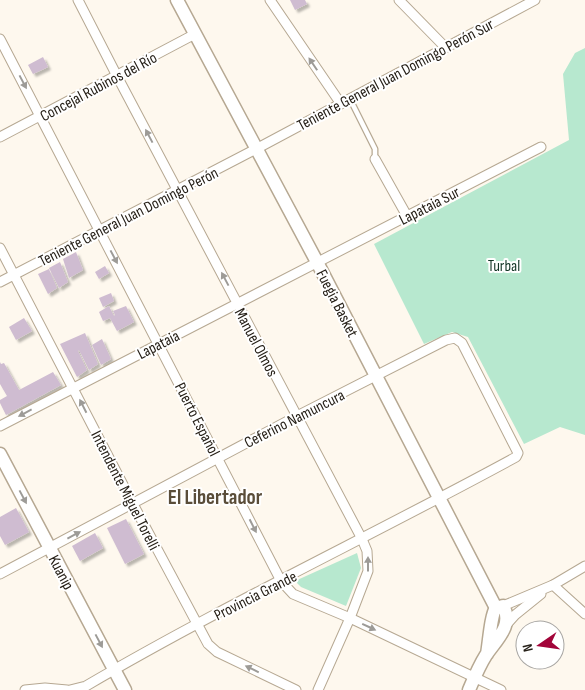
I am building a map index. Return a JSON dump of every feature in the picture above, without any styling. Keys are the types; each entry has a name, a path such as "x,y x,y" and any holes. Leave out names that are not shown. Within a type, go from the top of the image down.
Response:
{"main road":[{"name":"Fuegia Basket","path":"177,0 440,498 499,607 506,615 501,625"},
{"name":"Kuanip","path":"0,454 125,690"},
{"path":"469,690 487,654 497,641 501,625"}],"street":[{"name":"Manuel Olmos","path":"78,0 367,551 368,571 350,618 318,690"},
{"path":"270,0 341,104"},
{"path":"399,0 445,47"},
{"name":"Teniente General Juan Domingo Perón Sur","path":"256,149 527,1"},
{"name":"Concejal Rubinos del Río","path":"0,137 195,34"},
{"name":"Puerto Español","path":"1,43 41,116 281,581 293,594 350,618 501,690"},
{"name":"Lapataia Sur","path":"317,262 541,147"},
{"name":"Teniente General Juan Domingo Perón","path":"0,282 256,149"},
{"path":"374,159 407,216"},
{"name":"Intendente Miguel Torelli","path":"0,248 196,625 212,649 296,690"},
{"name":"Lapataia","path":"0,426 317,262"},
{"name":"Ceferino Namuncura","path":"0,574 297,416 446,340 455,338 462,343 518,453 516,457"},
{"name":"Provincia Grande","path":"25,690 45,688 68,690 86,686 196,625 516,457"},
{"path":"499,607 552,585 585,566"},
{"path":"552,585 585,614"},
{"path":"501,625 552,585"}],"lane":[{"path":"350,99 375,149 374,159"}],"green space":[{"name":"Turbal","path":"585,48 585,435 560,427 524,444 468,337 452,332 424,344 374,244 569,140 563,74 575,53"},
{"path":"357,553 361,568 346,606 301,587 295,581"}],"building":[{"path":"290,0 305,0 307,4 295,10"},
{"path":"43,57 48,67 33,74 28,65"},
{"path":"76,252 83,270 69,278 63,259"},
{"path":"60,262 68,282 59,288 49,268"},
{"path":"105,266 109,273 99,279 95,272"},
{"path":"49,269 57,288 48,294 38,274"},
{"path":"111,293 114,301 103,307 99,298"},
{"path":"109,306 114,316 113,311 126,306 134,322 117,331 110,318 103,321 99,312"},
{"path":"24,318 32,331 16,340 9,327"},
{"path":"85,333 98,364 89,370 79,350 87,370 77,377 60,344"},
{"path":"102,339 111,359 101,365 92,345"},
{"path":"0,362 1,364 4,363 19,390 53,372 61,385 6,415 0,403 0,400 7,396 0,384"},
{"path":"16,508 29,532 5,545 0,536 0,517"},
{"path":"126,519 144,554 125,564 107,528"},
{"path":"95,533 103,548 80,561 72,546"}],"district":[{"name":"El Libertador","path":"215,497"}]}
